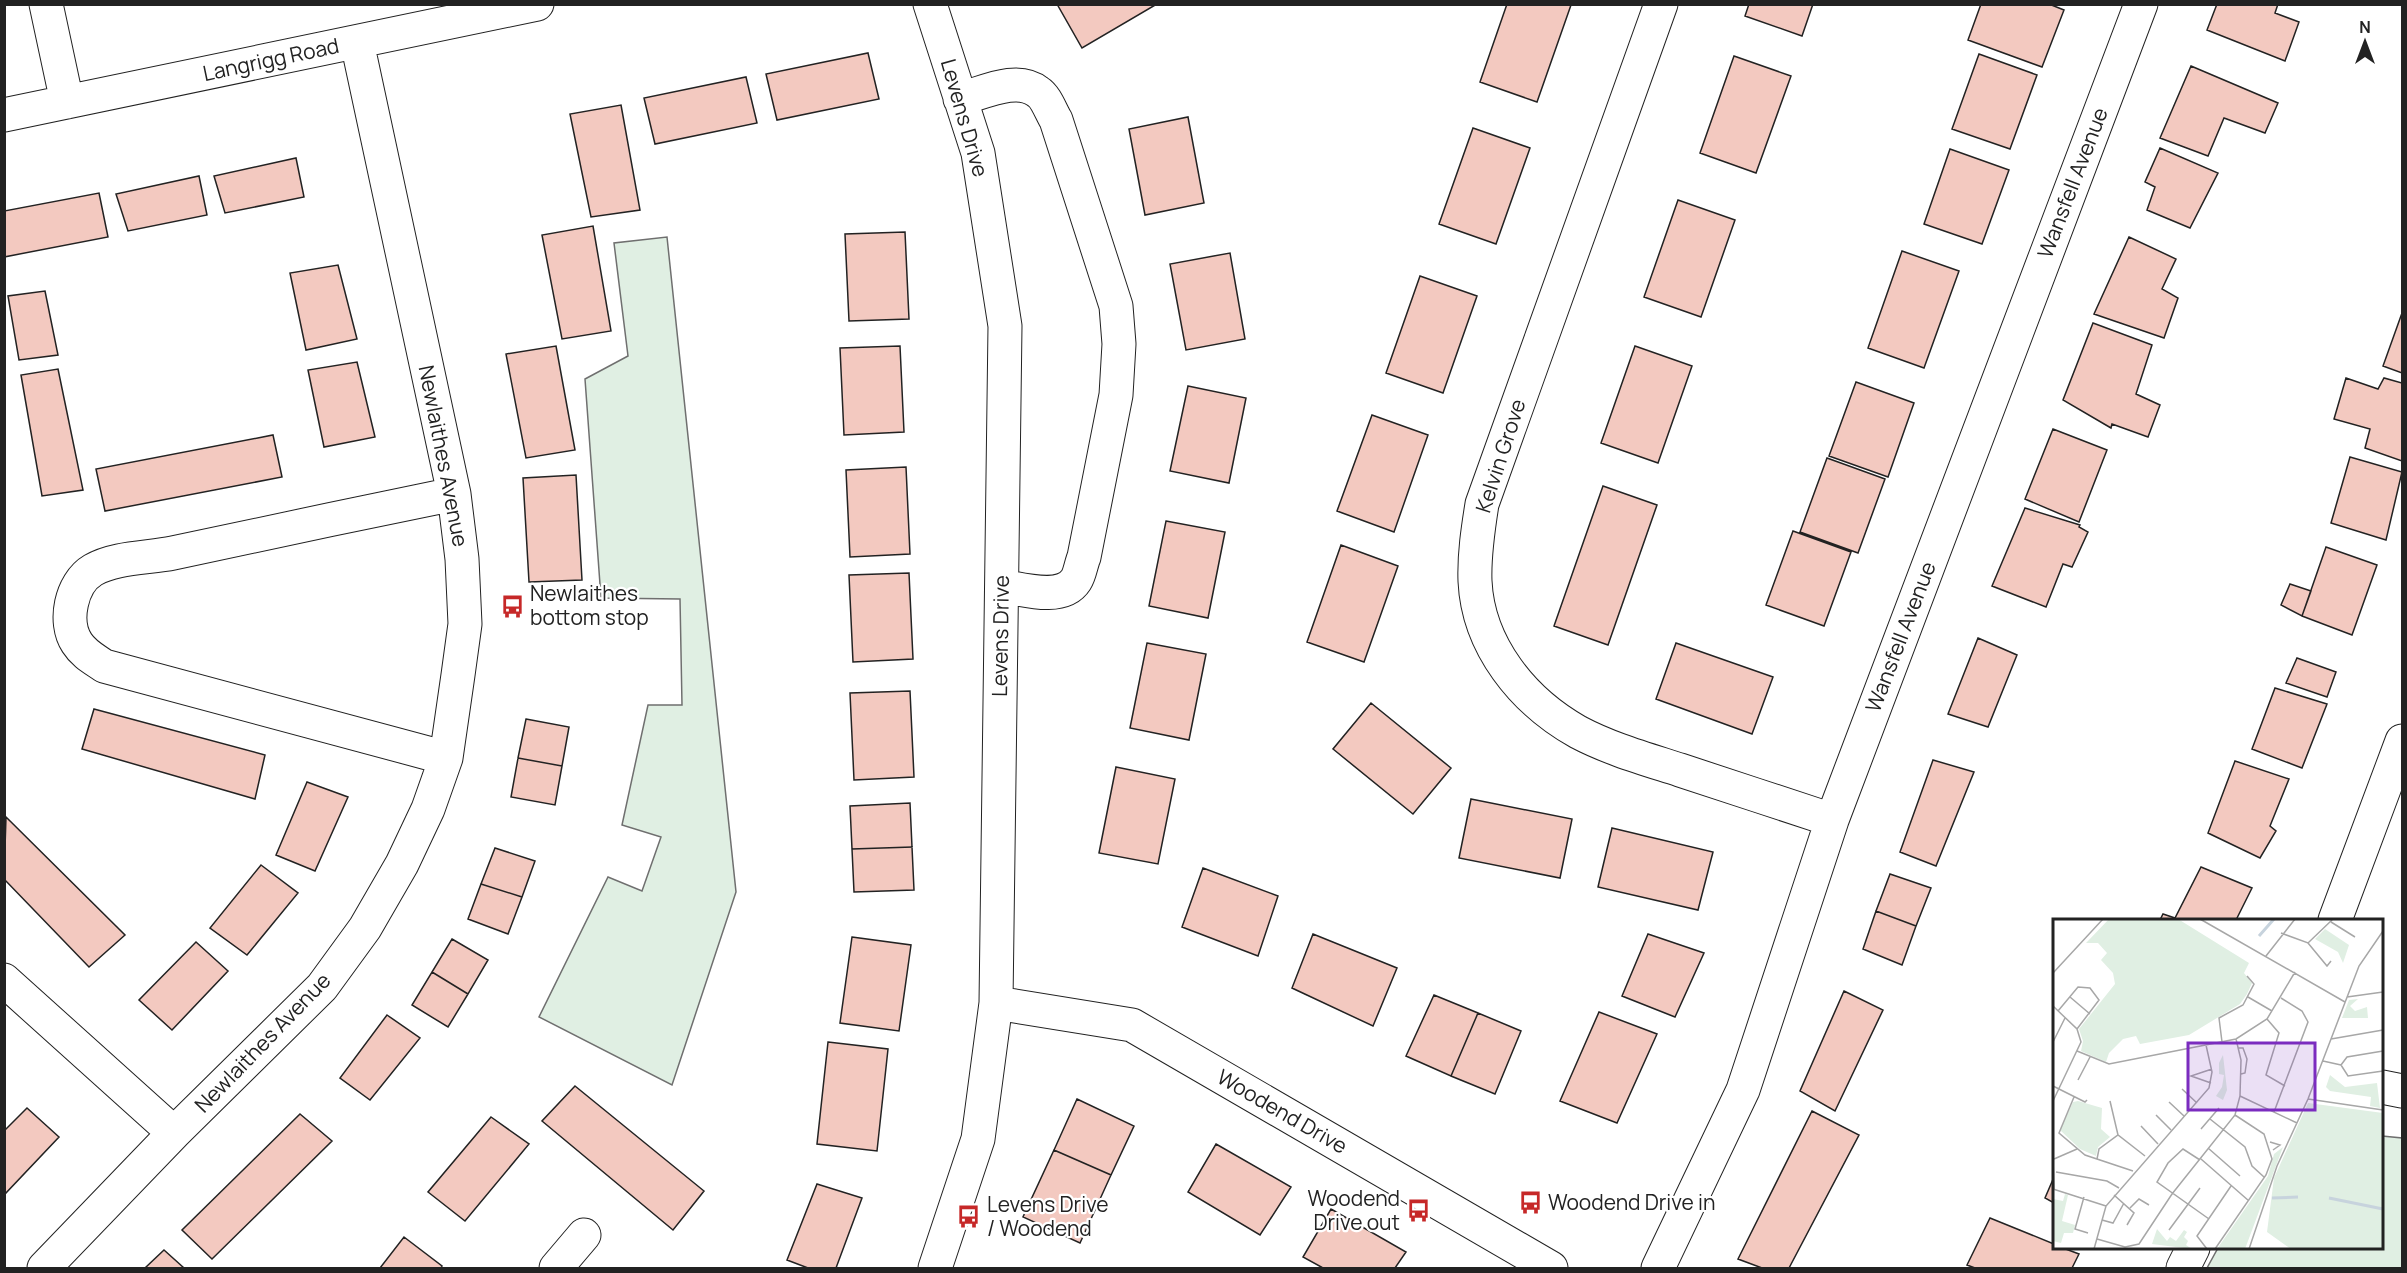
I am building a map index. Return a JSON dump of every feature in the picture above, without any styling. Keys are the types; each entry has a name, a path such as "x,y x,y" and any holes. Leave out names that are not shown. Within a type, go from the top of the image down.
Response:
{"street":[{"path":"46,4 67,102"},
{"name":"Langrigg Road","path":"4,115 537,4"},
{"name":"Levens Drive","path":"930,4 978,153 1005,326 996,1003 978,1139 935,1269"},
{"name":"Kelvin Grove","path":"1661,4 1482,504 1476,545 1475,582 1482,618 1496,652 1515,682 1578,731 1622,751 1832,820"},
{"name":"Wansfell Avenue","path":"1658,1269 1743,1090 1832,820 2141,4"},
{"name":"Newlaithes Avenue","path":"44,1269 174,1133 322,987 365,928 406,855 428,809 446,759 465,624 462,559 454,494 357,42"},
{"path":"960,99 1006,86 1026,85 1040,92 1056,120 1116,306 1119,344 1116,395 1084,557 1075,582 1064,590 1044,593 1002,586"},
{"path":"446,759 104,666 86,654 75,640 71,614 77,586 93,570 226,540 454,494"},
{"path":"2337,919 2403,741"},
{"path":"4,980 174,1133"},
{"name":"Woodend Drive","path":"996,1003 1132,1025 1551,1269"},
{"path":"2383,1088 2403,1091"},
{"path":"556,1269 584,1235"},
{"path":"2183,1269 2193,1249"}],"green space":[{"path":"667,237 736,892 672,1085 539,1017 608,877 642,891 661,837 622,825 648,705 682,705 680,599 601,598 585,379 628,356 614,243"},
{"path":"2383,1136 2402,1138 2402,1268 2207,1268 2217,1249 2383,1249"}],"building":[{"path":"1057,4 1157,4 1082,48"},
{"path":"1507,4 1571,5 1537,102 1480,82"},
{"path":"1749,4 1813,4 1802,36 1745,16"},
{"path":"1981,4 2049,4 2064,10 2042,67 1968,40"},
{"path":"2217,4 2278,4 2275,13 2299,22 2285,61 2207,30"},
{"path":"868,53 879,99 777,120 766,74"},
{"path":"1979,54 2037,75 2010,149 1952,129"},
{"path":"1734,56 1791,76 1756,173 1700,153"},
{"path":"2191,66 2278,103 2265,133 2224,118 2208,156 2160,138"},
{"path":"746,77 757,123 655,144 644,98"},
{"path":"621,105 640,210 591,217 570,114"},
{"path":"1188,117 1204,203 1145,215 1129,129"},
{"path":"1473,128 1530,148 1496,244 1439,224"},
{"path":"2160,148 2218,173 2190,228 2147,210 2155,187 2145,182"},
{"path":"1950,149 2009,170 1982,244 1924,224"},
{"path":"296,158 304,197 225,213 214,176"},
{"path":"199,176 207,215 128,231 116,194"},
{"path":"99,193 108,237 4,257 4,211"},
{"path":"1678,200 1735,220 1701,317 1644,297"},
{"path":"593,226 611,331 562,339 542,235"},
{"path":"905,232 909,319 849,321 845,234"},
{"path":"2129,237 2176,259 2162,289 2178,298 2164,338 2094,314"},
{"path":"1902,251 1959,271 1924,368 1868,348"},
{"path":"1230,253 1245,339 1186,350 1170,264"},
{"path":"338,265 357,339 306,350 290,273"},
{"path":"1420,276 1477,296 1443,393 1386,373"},
{"path":"45,291 58,355 19,360 8,296"},
{"path":"2402,313 2402,373 2383,366"},
{"path":"2093,323 2152,345 2136,394 2160,405 2148,437 2112,424 2111,428 2063,400"},
{"path":"556,346 575,450 526,458 506,354"},
{"path":"900,346 904,432 844,435 840,348"},
{"path":"1635,346 1692,366 1658,463 1601,443"},
{"path":"357,362 375,437 324,447 308,370"},
{"path":"58,369 83,490 42,496 21,375"},
{"path":"2346,378 2378,389 2384,378 2402,383 2402,461 2365,448 2370,429 2334,419"},
{"path":"1856,382 1914,403 1888,477 1829,456"},
{"path":"1188,386 1246,398 1229,483 1170,471"},
{"path":"1372,415 1428,435 1394,532 1337,511"},
{"path":"2053,429 2107,450 2079,522 2025,499"},
{"path":"273,435 282,477 105,511 96,469"},
{"path":"2350,457 2402,472 2386,540 2331,523"},
{"path":"1827,458 1885,479 1858,553 1800,532"},
{"path":"906,467 910,554 850,557 846,470"},
{"path":"576,475 582,580 529,582 523,478"},
{"path":"1603,486 1657,505 1608,645 1554,626"},
{"path":"2025,508 2080,525 2079,527 2088,532 2072,567 2063,564 2046,607 1992,586"},
{"path":"1166,521 1225,532 1208,618 1149,606"},
{"path":"1793,531 1851,552 1824,626 1766,605"},
{"path":"1341,545 1398,566 1364,662 1307,642"},
{"path":"2326,547 2377,565 2352,635 2302,616"},
{"path":"909,573 913,659 853,662 849,575"},
{"path":"2290,584 2311,591 2302,616 2281,605"},
{"path":"1978,638 2017,655 1988,727 1948,714"},
{"path":"1147,643 1206,654 1189,740 1130,728"},
{"path":"1676,643 1773,677 1752,734 1656,699"},
{"path":"2297,658 2336,672 2327,697 2286,683"},
{"path":"2275,688 2327,704 2302,768 2252,749"},
{"path":"910,691 914,777 854,780 850,693"},
{"path":"1371,703 1451,768 1413,814 1333,749"},
{"path":"94,709 265,755 255,799 82,749"},
{"path":"526,719 569,727 562,766 518,758"},
{"path":"518,758 562,766 555,805 511,797"},
{"path":"1933,760 1974,772 1936,866 1900,852"},
{"path":"2235,761 2289,779 2270,826 2276,831 2260,858 2208,833"},
{"path":"1116,767 1175,779 1158,864 1099,853"},
{"path":"307,782 348,797 315,871 276,855"},
{"path":"1471,799 1572,819 1560,878 1459,858"},
{"path":"910,803 912,847 852,849 850,806"},
{"path":"6,817 125,935 89,967 4,879"},
{"path":"1612,828 1713,852 1698,910 1598,887"},
{"path":"912,847 914,890 854,892 852,849"},
{"path":"495,848 535,861 522,897 481,884"},
{"path":"261,865 298,893 247,955 210,928"},
{"path":"2201,867 2252,888 2236,919 2160,919 2163,914 2175,918"},
{"path":"1203,868 1278,896 1258,956 1182,927"},
{"path":"1890,874 1931,888 1916,926 1876,911"},
{"path":"481,884 522,897 508,934 468,919"},
{"path":"1876,911 1916,926 1902,965 1863,949"},
{"path":"1313,934 1397,968 1373,1026 1292,988"},
{"path":"1648,934 1704,953 1675,1017 1622,996"},
{"path":"852,937 911,945 899,1031 840,1023"},
{"path":"452,939 488,960 468,994 432,972"},
{"path":"196,942 228,971 172,1030 139,1000"},
{"path":"432,972 468,994 448,1027 412,1005"},
{"path":"1844,991 1883,1010 1835,1111 1800,1091"},
{"path":"1434,995 1478,1013 1451,1076 1406,1056"},
{"path":"1599,1012 1657,1034 1617,1123 1560,1101"},
{"path":"1478,1013 1521,1031 1495,1094 1451,1076"},
{"path":"387,1015 420,1038 370,1100 340,1078"},
{"path":"828,1042 888,1049 877,1151 817,1144"},
{"path":"575,1086 704,1191 673,1230 542,1121"},
{"path":"1077,1099 1134,1126 1111,1175 1054,1150"},
{"path":"27,1108 59,1137 4,1195 4,1131"},
{"path":"1812,1111 1859,1135 1789,1268 1762,1268 1738,1259"},
{"path":"300,1114 332,1141 212,1259 182,1230"},
{"path":"491,1117 529,1144 465,1221 428,1192"},
{"path":"1216,1144 1291,1187 1260,1235 1188,1192"},
{"path":"1054,1150 1111,1175 1080,1243 1023,1217"},
{"path":"2053,1179 2053,1202 2045,1198"},
{"path":"817,1184 862,1198 836,1268 808,1268 787,1260"},
{"path":"1331,1209 1406,1252 1395,1268 1323,1268 1303,1257"},
{"path":"1990,1218 2053,1244 2053,1249 2066,1249 2079,1254 2072,1268 1975,1268 1967,1265"},
{"path":"404,1237 442,1266 441,1268 380,1268"},
{"path":"164,1250 184,1268 145,1268"}],"place":[{"name":"Newlaithes bottom stop","path":"512,606"},
{"name":"Woodend Drive in","path":"1530,1203"},
{"name":"Woodend Drive out","path":"1418,1211"},
{"name":"Levens Drive / Woodend","path":"969,1217"}]}
